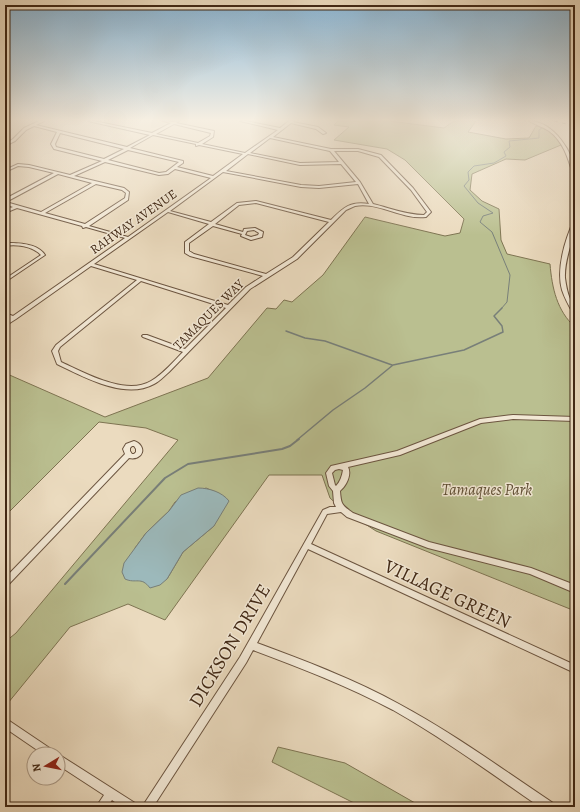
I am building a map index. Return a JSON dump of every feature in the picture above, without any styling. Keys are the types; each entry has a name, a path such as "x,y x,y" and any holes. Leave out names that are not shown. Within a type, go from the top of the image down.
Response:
{"street":[{"path":"93,159 159,174 182,164 180,160 175,159"},
{"path":"71,176 109,159"},
{"name":"RAHWAY AVENUE","path":"5,324 167,212 240,159"},
{"path":"273,159 300,164 343,163"},
{"path":"339,159 359,183 371,204"},
{"name":"TAMAQUES WAY","path":"142,279 58,346 55,351 59,362 120,388 129,389 152,383 248,288 296,258 345,208 352,204 371,204 406,215 425,216 429,212 412,189 383,159"},
{"path":"569,159 575,174"},
{"path":"5,171 18,165 25,165 123,189 129,196 84,227"},
{"path":"175,168 213,178"},
{"path":"222,171 301,186 334,186 359,183"},
{"path":"5,202 57,173"},
{"path":"41,214 96,182"},
{"path":"267,276 192,255 187,252 187,243 238,204 249,201 332,222"},
{"path":"5,202 84,227 128,238"},
{"path":"5,212 16,206"},
{"path":"167,212 243,232"},
{"path":"575,221 567,247 562,281 564,294 575,312"},
{"path":"5,245 16,243 41,251 44,255 5,281"},
{"path":"567,247 575,249"},
{"path":"90,264 229,307"},
{"path":"5,315 14,318"},
{"path":"145,336 186,351"},
{"path":"575,419 514,417 480,421 403,451 333,468 329,471 332,486 336,490 337,503 350,515 428,545 531,570 575,589"},
{"path":"5,583 128,455"},
{"path":"336,490 340,488 346,472 346,469 340,467"},
{"name":"DICKSON DRIVE","path":"147,807 251,645 308,546 325,512 342,509"},
{"name":"VILLAGE GREEN","path":"308,546 575,669"},
{"path":"251,645 310,666 351,684 414,717 460,745 549,807"},
{"path":"5,722 40,746"},
{"path":"66,764 131,807"},
{"path":"102,807 110,794"}],"green space":[{"name":"Tamaques Park","path":"403,159 528,159 506,159 472,174 470,190 482,201 499,209 501,240 507,254 550,264 556,298 564,314 575,327 575,611 376,531 342,509 330,498 322,475 269,475 165,620 128,604 70,627 8,703 5,702 5,642 16,633 178,440 146,428 99,422 5,516 5,373 105,417 208,378 267,308 276,309 284,300 292,302 323,275 365,217 445,236 460,233 464,219","holes":["206,488 215,492 214,526 183,552 167,579 145,582 140,580 135,548 146,533 169,511 175,502"]},
{"path":"278,747 345,763 422,807 362,807 272,762"}],"water":[{"path":"198,488 215,491 223,495 229,501 214,526 183,552 167,579 160,585 150,588 144,582 125,579 122,572 124,563 146,533 169,511 181,495"}],"waterway":[{"path":"501,159 494,163 474,166 468,172 469,180 464,186 478,203 493,213 483,216 480,222 492,232 510,275 507,302 501,309"},
{"path":"297,440 333,410 365,388 393,365 464,350 503,332 502,326 494,316 501,309"},
{"path":"286,331 305,338 325,341 392,365"},
{"path":"65,584 165,478 188,464 282,449 290,446 299,439"}]}
